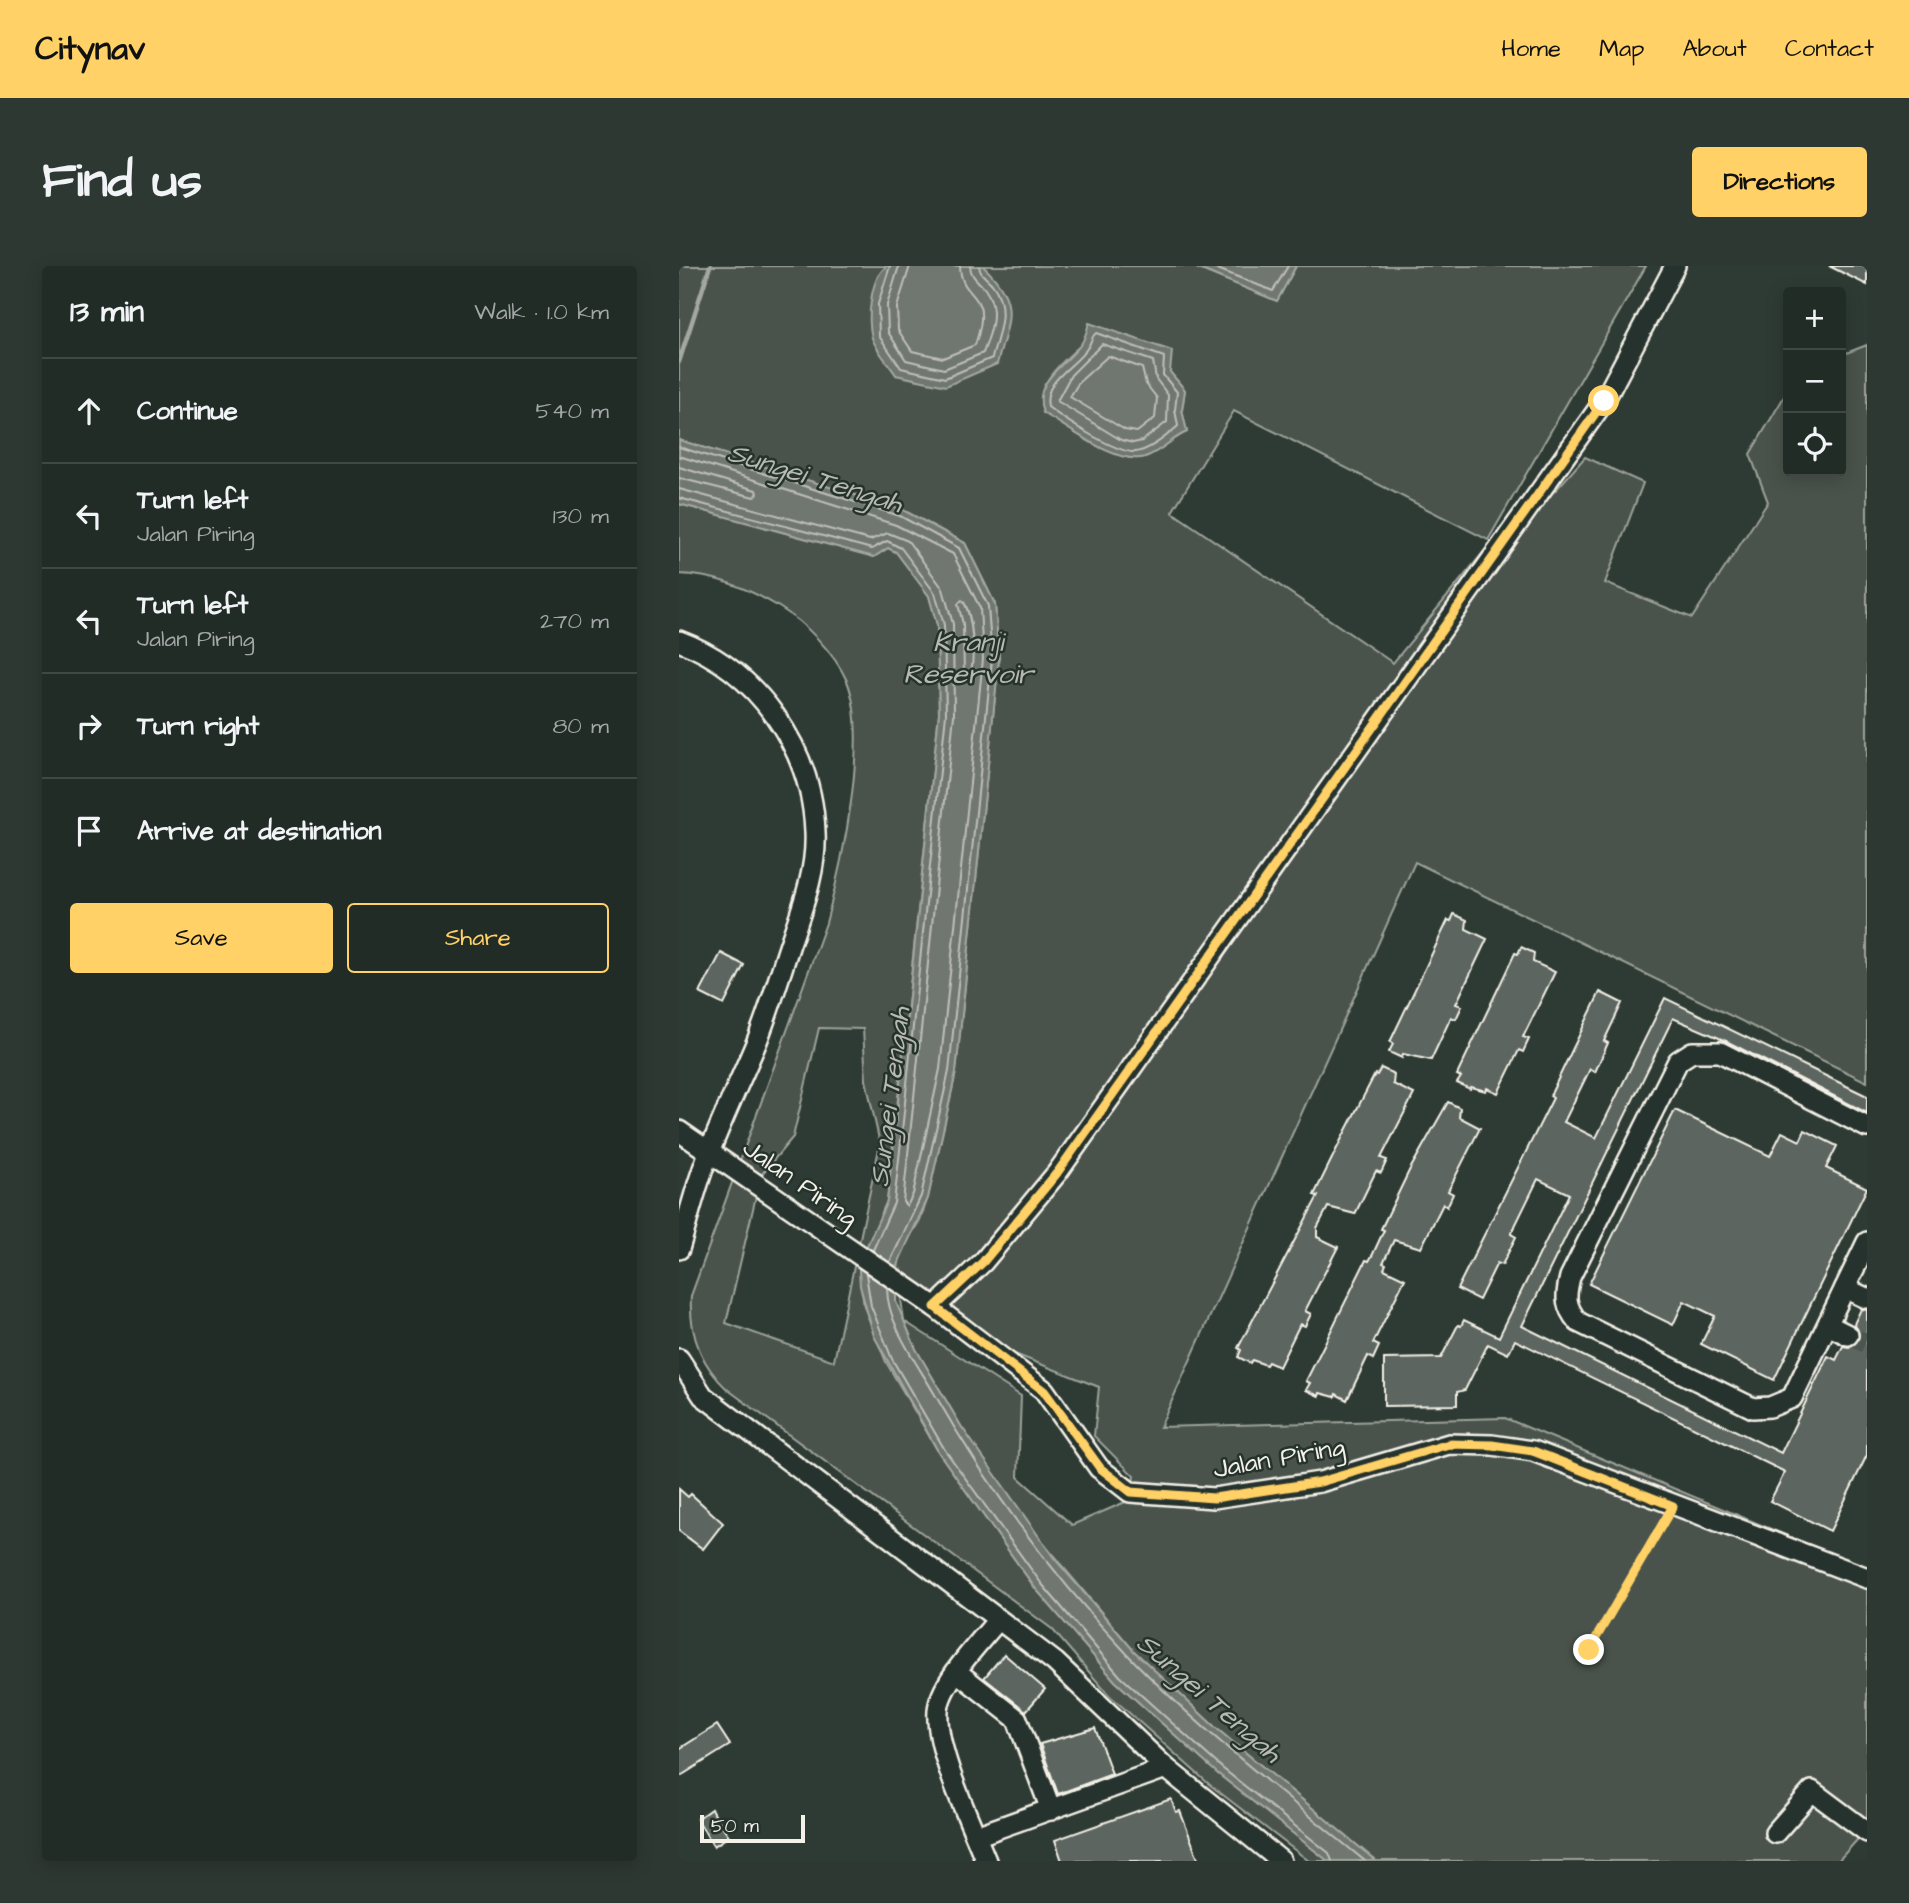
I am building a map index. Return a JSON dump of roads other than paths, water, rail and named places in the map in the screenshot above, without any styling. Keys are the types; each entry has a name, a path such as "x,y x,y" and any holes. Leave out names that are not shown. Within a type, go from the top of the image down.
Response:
{"lane":[{"path":"935,1307 983,1262 1057,1173 1604,401 1675,266"},
{"path":"679,641 730,667 746,680 778,717 801,769 815,834 813,866 786,957 758,1038 709,1151 679,1249"},
{"path":"1867,1127 1720,1052 1692,1052 1678,1061 1570,1277 1565,1295 1569,1310 1578,1322 1753,1408 1770,1407 1793,1398 1867,1242"},
{"name":"Jalan Piring","path":"679,1131 935,1307 1044,1391 1100,1468 1131,1492 1214,1498 1320,1482 1449,1444 1492,1445 1533,1451 1867,1578"},
{"path":"1845,1288 1866,1298"},
{"path":"1828,1325 1848,1335"},
{"path":"679,1359 703,1396 997,1621 1055,1662 1166,1768 1281,1861"},
{"path":"986,1861 944,1749 938,1710 947,1686 997,1621"},
{"path":"957,1672 1017,1719 1051,1810"},
{"path":"977,1836 1166,1768"},
{"path":"1775,1833 1809,1792 1818,1794 1867,1832"}],"water":[{"path":"887,266 983,266 1003,290 1009,312 997,364 946,386 896,375 876,347 871,330 873,289 881,271"},
{"path":"1192,266 1296,266 1277,301"},
{"path":"1089,323 1172,351 1170,372 1185,390 1182,410 1187,432 1150,455 1134,458 1107,451 1043,413 1042,392 1046,383 1081,344"},
{"name":"Kranji Reservoir","path":"679,440 903,510 965,543 995,604 999,659 956,1072 928,1198 896,1268 896,1302 916,1349 961,1426 1054,1558 1134,1651 1216,1728 1376,1861 1328,1861 1217,1773 1115,1681 1035,1588 939,1453 874,1336 860,1286 859,1270 887,1201 939,713 937,625 929,596 896,552 888,548 874,557 679,504"}],"waterway":[{"path":"679,362 710,266"}],"tunnel":[{"path":"1848,1335 1867,1344"}],"water label":[{"name":"Sungei Tengah","path":"815,478"},
{"name":"Sungei Tengah","path":"890,1097"},
{"name":"Sungei Tengah","path":"1209,1698"}]}
